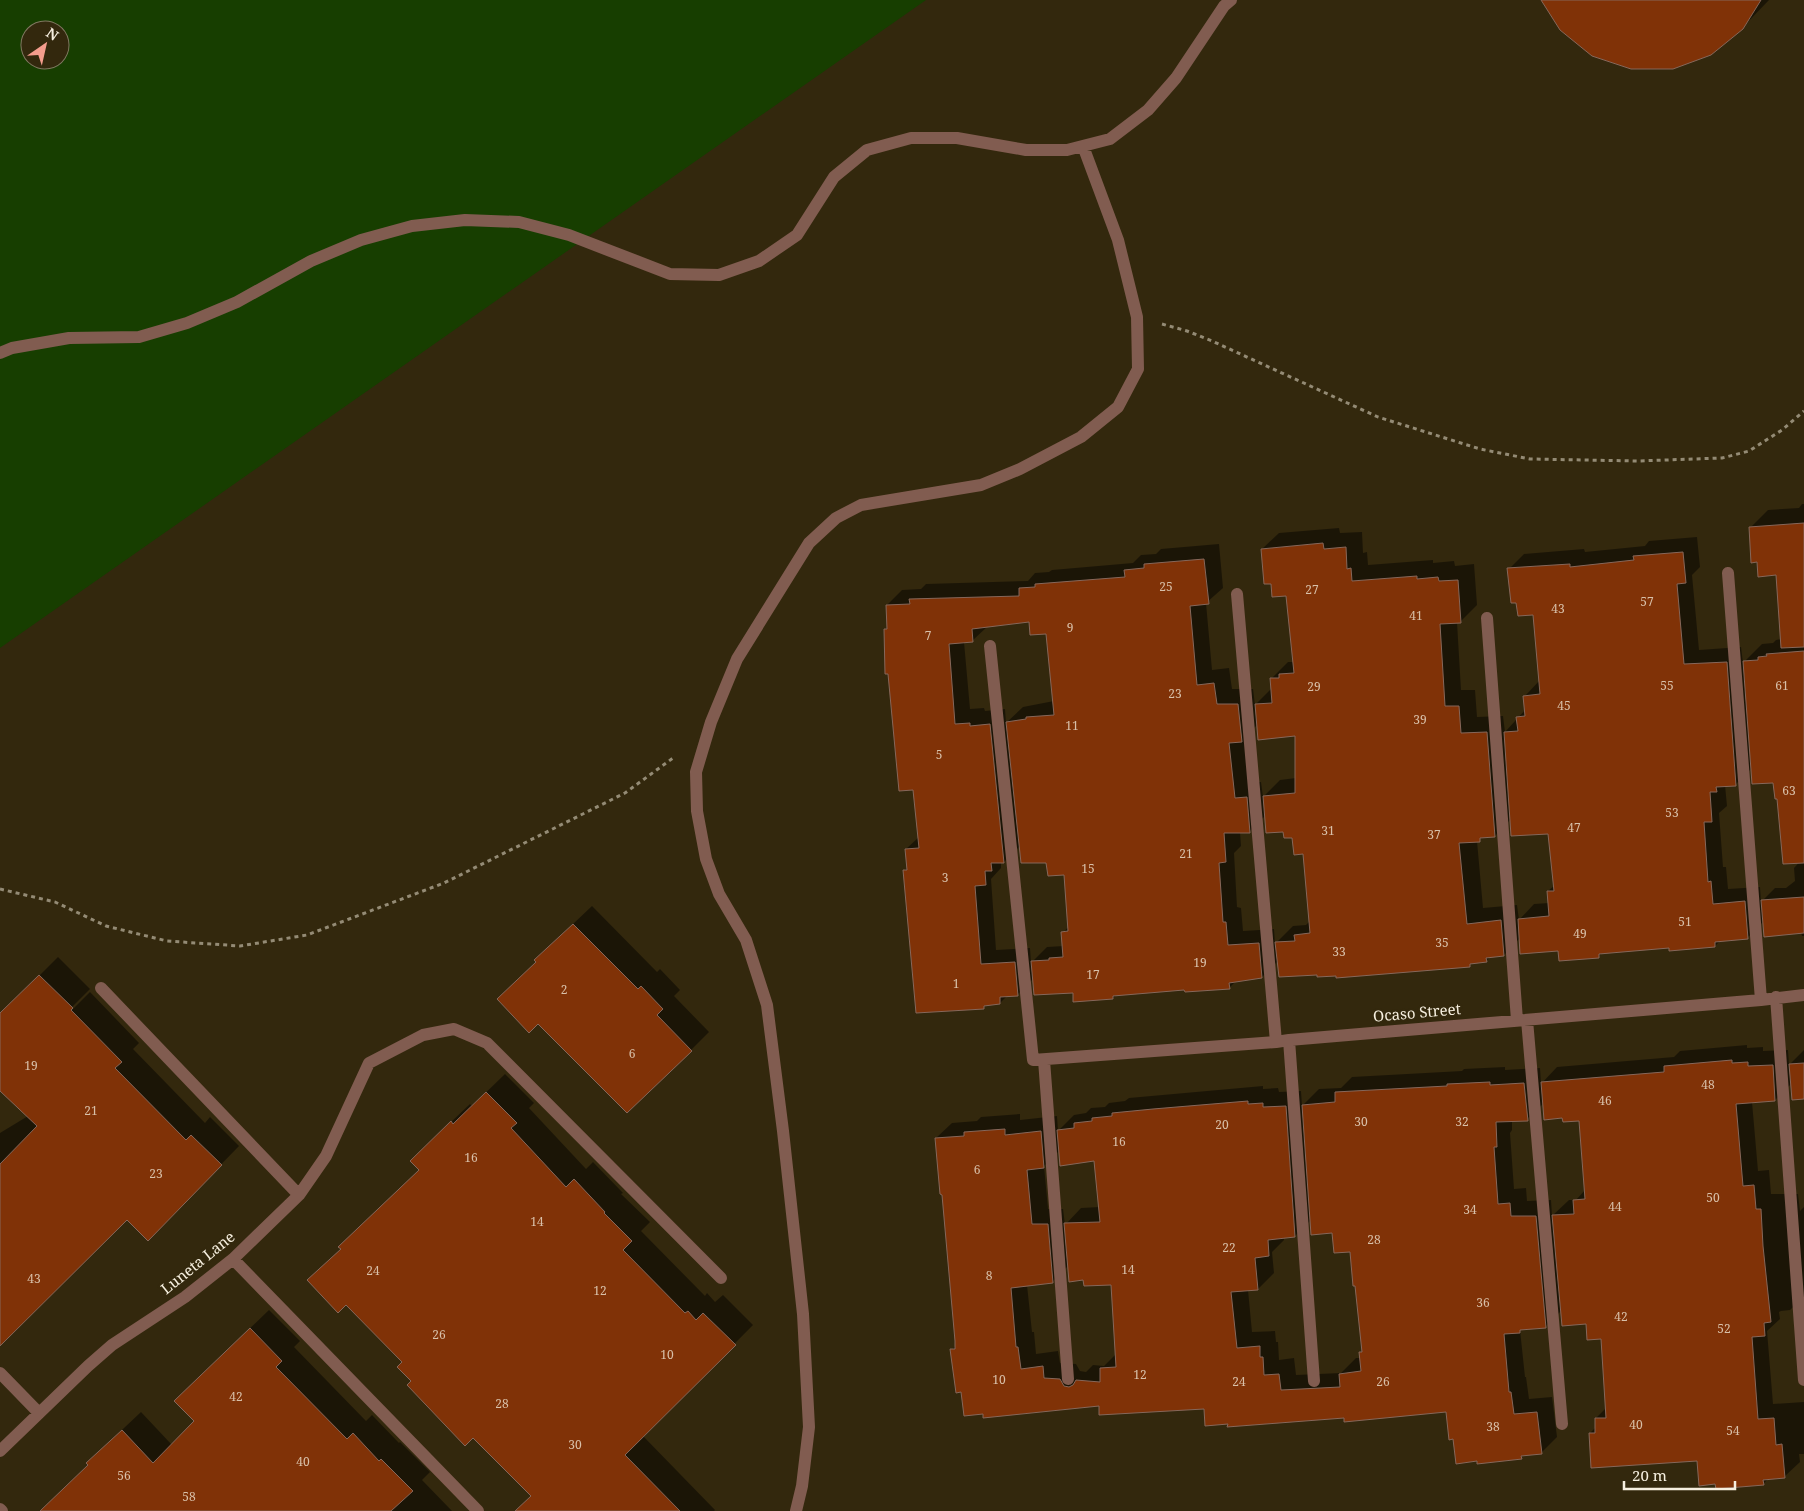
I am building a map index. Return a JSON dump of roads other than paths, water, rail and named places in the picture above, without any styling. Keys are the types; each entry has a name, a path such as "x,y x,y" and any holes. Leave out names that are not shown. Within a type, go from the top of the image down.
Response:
{"street":[{"path":"0,353 12,348 69,338 140,337 187,323 237,302 311,261 361,240 412,226 465,220 518,222 569,235 670,274 719,276 759,261 797,235 834,177 867,150 911,138 957,138 1026,150 1067,150 1110,139 1148,110 1176,78 1224,6 1231,0"},
{"path":"796,1511 802,1486 809,1427 803,1314 767,1005 746,940 719,894 706,859 697,810 696,772 708,733 737,659 809,543 836,518 861,505 980,484 1020,469 1081,437 1118,407 1138,369 1137,317 1118,240 1083,146"},
{"path":"1728,573 1762,1000"},
{"path":"1237,594 1314,1381"},
{"path":"1487,618 1522,1020 1562,1424"},
{"path":"990,646 1039,1060 1068,1379"},
{"path":"101,988 298,1194"},
{"name":"Ocaso Street","path":"1039,1060 1282,1041 1804,995"},
{"path":"1776,997 1804,1380"},
{"name":"Luneta Lane","path":"0,1451 112,1345 184,1297 233,1259 298,1194 326,1156 369,1063 423,1035 454,1029 487,1042 721,1278"},
{"path":"233,1259 478,1511"},
{"path":"0,1373 39,1413"}]}
